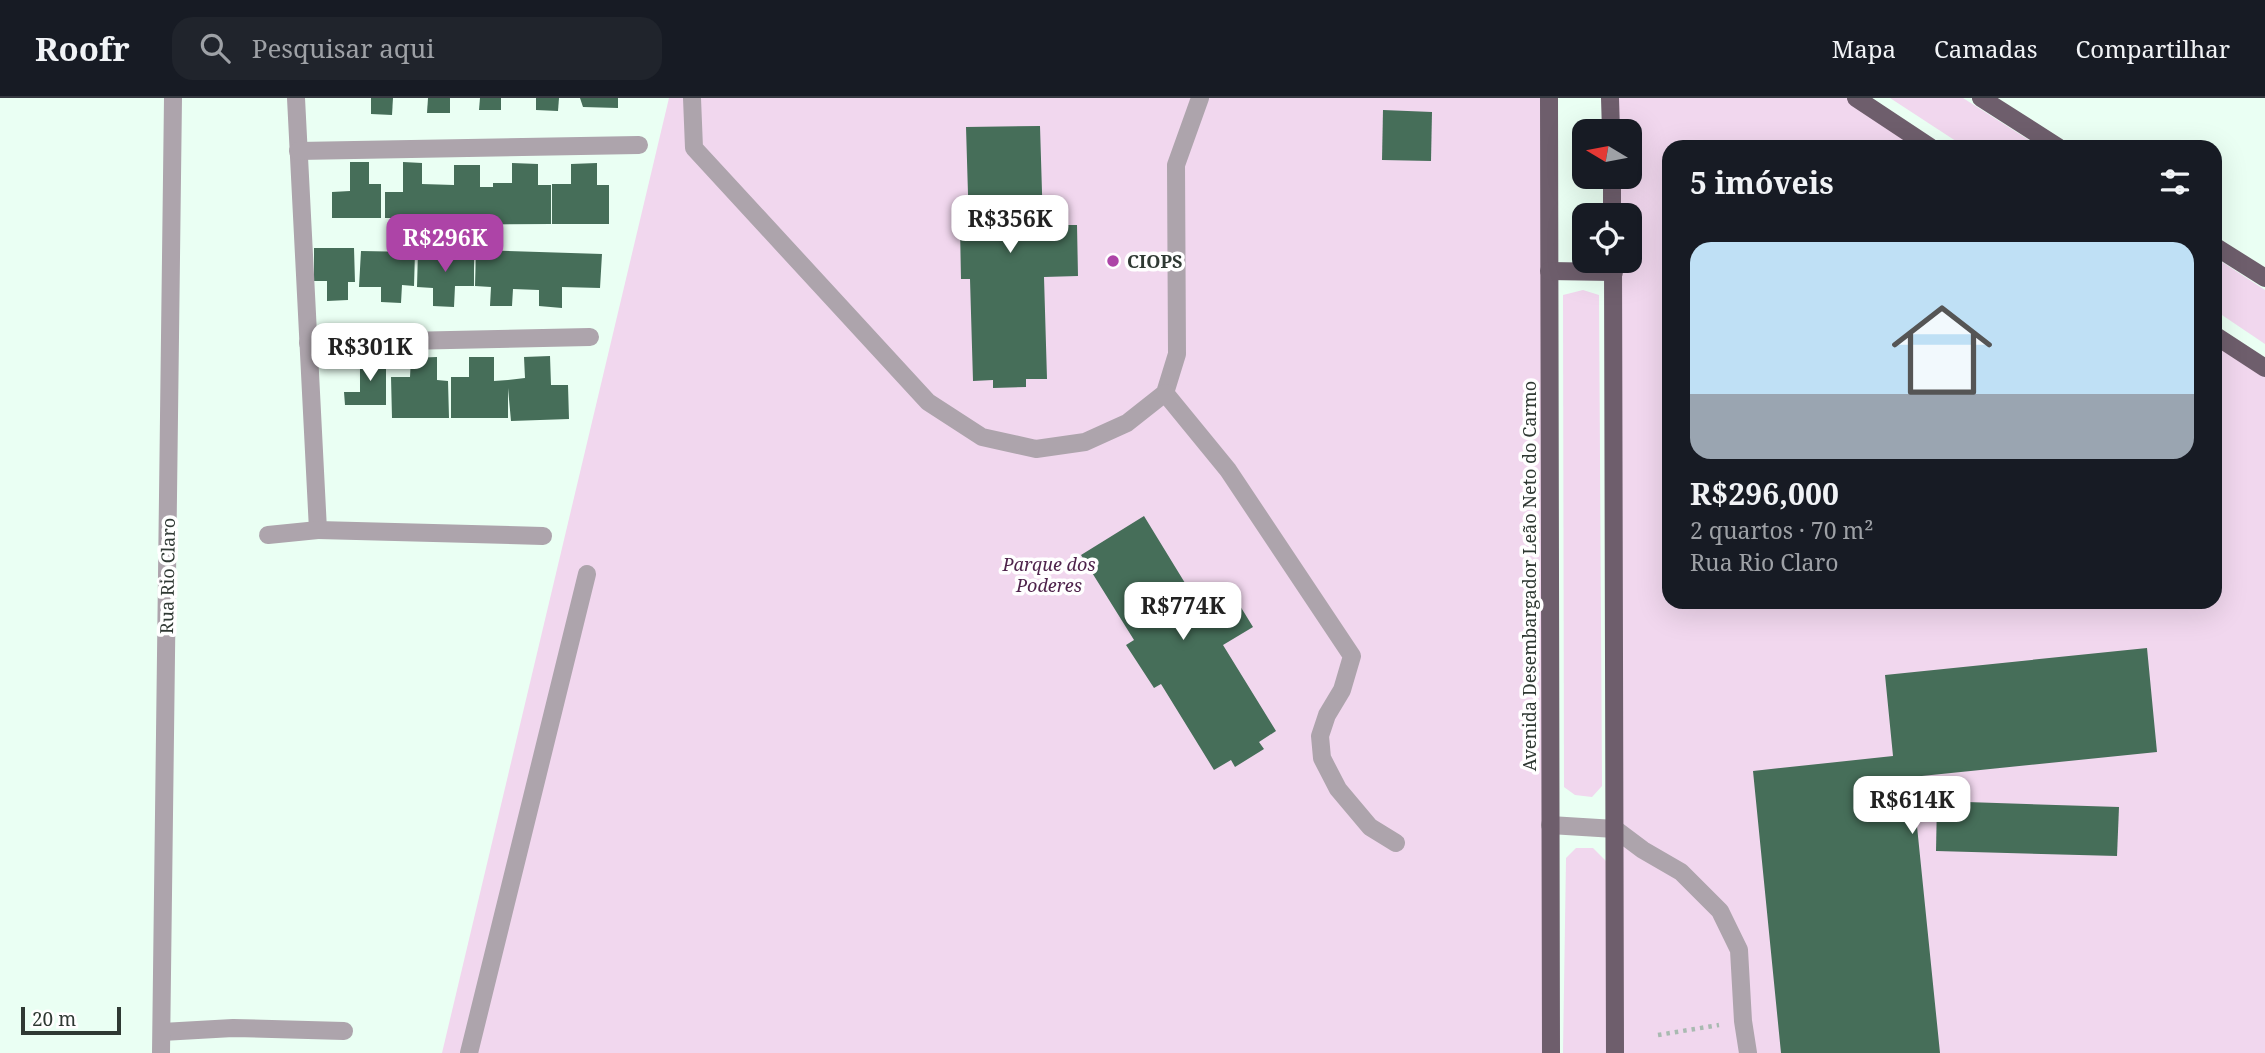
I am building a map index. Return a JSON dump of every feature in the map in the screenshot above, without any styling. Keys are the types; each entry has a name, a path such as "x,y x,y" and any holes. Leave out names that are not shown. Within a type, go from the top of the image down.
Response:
{"main road":[{"name":"Avenida Desembargador Leão Neto do Carmo","path":"1549,98 1551,1053"},
{"path":"1610,98 1611,119"},
{"path":"1856,98 1919,140"},
{"path":"1981,98 2047,140"},
{"path":"2222,251 2265,278"},
{"path":"1549,271 1572,269"},
{"path":"1613,273 1615,1053"},
{"path":"2222,340 2265,368"}],"street":[{"name":"Rua Rio Claro","path":"161,1053 173,98"},
{"path":"296,98 318,530"},
{"path":"692,98 694,148 928,402 982,438 1036,449 1086,442 1127,423 1165,393 1177,354 1176,165 1200,98"},
{"path":"298,150 639,145"},
{"path":"308,342 590,337"},
{"path":"1165,393 1228,470 1352,656 1342,690 1327,715 1320,736 1322,758 1338,789 1370,827 1396,843"},
{"path":"268,535 318,530 543,536"},
{"path":"469,1053 587,573"},
{"path":"1550,825 1615,829 1643,850 1681,872 1720,911 1739,950 1743,1021 1748,1053"},
{"path":"162,1032 233,1028 344,1031"}],"green space":[{"name":"Parque dos Poderes","path":"669,98 1549,98 1551,1053 442,1053"},
{"path":"1610,98 1856,98 1919,140 1662,140 1662,609 2222,609 2222,340 2265,368 2265,1053 1615,1053 1613,273 1642,273 1642,203 1612,203 1612,189 1642,189 1642,119 1611,119"},
{"path":"1890,98 1963,98 2029,140 1954,140"},
{"path":"2222,262 2265,290 2265,344 2222,315"},
{"path":"1583,290 1599,295 1602,786 1592,797 1575,795 1564,787 1563,295"},
{"path":"1576,848 1593,848 1606,861 1607,1053 1563,1053 1566,858"}],"building":[{"path":"371,98 393,98 392,115 371,114"},
{"path":"428,98 450,98 450,113 427,113"},
{"path":"480,98 501,98 501,110 479,110"},
{"path":"536,98 559,98 558,111 536,110"},
{"path":"580,98 618,98 618,108 583,107"},
{"path":"1383,110 1432,112 1431,161 1382,160"},
{"path":"1040,126 1043,225 1077,225 1078,276 1044,277 1047,379 1026,379 1026,387 993,388 993,380 973,381 970,279 961,279 960,228 969,228 966,127"},
{"path":"350,162 369,162 369,184 381,184 381,218 332,218 332,192 350,191"},
{"path":"403,162 422,163 422,184 454,185 454,165 480,165 480,187 493,187 493,183 512,183 512,163 538,164 538,185 551,185 551,224 435,225 434,218 385,218 385,192 403,192"},
{"path":"597,163 597,185 609,185 609,224 552,224 552,184 571,184 571,164"},
{"path":"314,248 354,248 355,282 348,282 348,300 327,301 327,281 314,281"},
{"path":"476,250 602,254 600,288 562,287 562,308 539,306 539,290 513,289 512,306 490,306 491,287 475,286"},
{"path":"361,251 415,252 414,286 402,285 401,303 381,302 381,287 359,287"},
{"path":"418,251 474,252 474,286 455,286 454,307 433,306 433,288 417,287"},
{"path":"386,356 386,405 345,405 344,392 360,392 360,357"},
{"path":"550,356 551,385 568,385 569,419 511,421 508,388 508,418 451,418 451,377 469,377 469,357 494,357 494,381 525,378 524,357"},
{"path":"437,357 437,380 448,381 449,418 392,418 391,377 410,377 411,358"},
{"path":"1144,516 1196,601 1226,583 1253,627 1223,645 1276,731 1259,742 1264,749 1235,767 1231,760 1214,770 1161,684 1154,688 1126,645 1134,640 1081,555"},
{"path":"2147,648 2157,752 1912,777 1940,1053 1781,1053 1753,771 1893,756 1885,675"},
{"path":"1937,801 2119,807 2117,856 1936,851"}],"place":[{"name":"CIOPS","path":"1113,261"}]}
